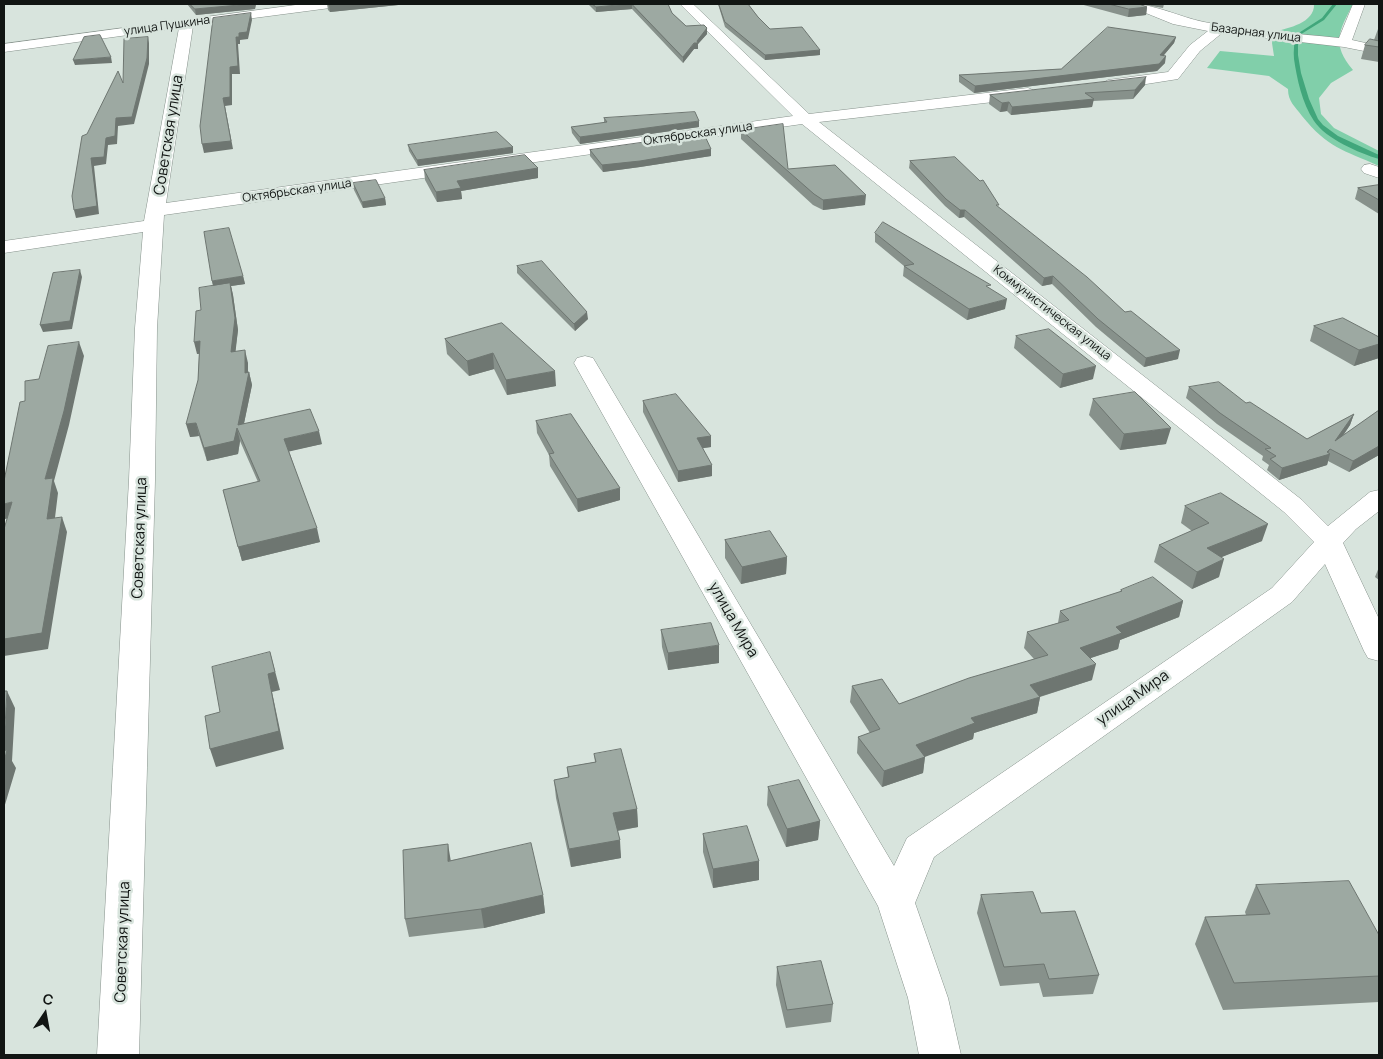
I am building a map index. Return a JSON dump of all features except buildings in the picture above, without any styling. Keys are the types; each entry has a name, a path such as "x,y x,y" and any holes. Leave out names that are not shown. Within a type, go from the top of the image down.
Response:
{"street":[{"name":"улица Пушкина","path":"4,48 187,23 278,7 330,4"},
{"name":"Коммунистическая улица","path":"686,4 804,119 1293,506 1328,542 1379,651"},
{"name":"Базарная улица","path":"1136,4 1150,7 1178,21 1219,29 1344,43 1379,50"},
{"path":"1344,43 1359,4"},
{"name":"Советская улица","path":"118,1055 141,500 146,328 155,218 187,23"},
{"path":"1093,86 1173,76 1187,61 1195,48 1219,29"},
{"name":"Октябрьская улица","path":"4,247 155,218 804,119 1044,92"},
{"name":"улица Мира","path":"585,363 896,903 928,998 940,1055"},
{"name":"улица Мира","path":"896,903 920,848 1282,595 1346,523 1379,498"}],"green space":[{"path":"1314,4 1353,4 1341,30 1340,45 1346,61 1353,70 1331,83 1319,98 1321,114 1334,128 1379,151 1379,166 1328,142 1292,104 1288,89 1269,76 1207,68 1220,51 1274,56 1272,43 1274,32 1300,24 1310,16"}],"waterway":[{"path":"1335,4 1323,19 1296,36 1296,55 1301,82 1313,114 1321,126 1336,138 1379,157"}]}
